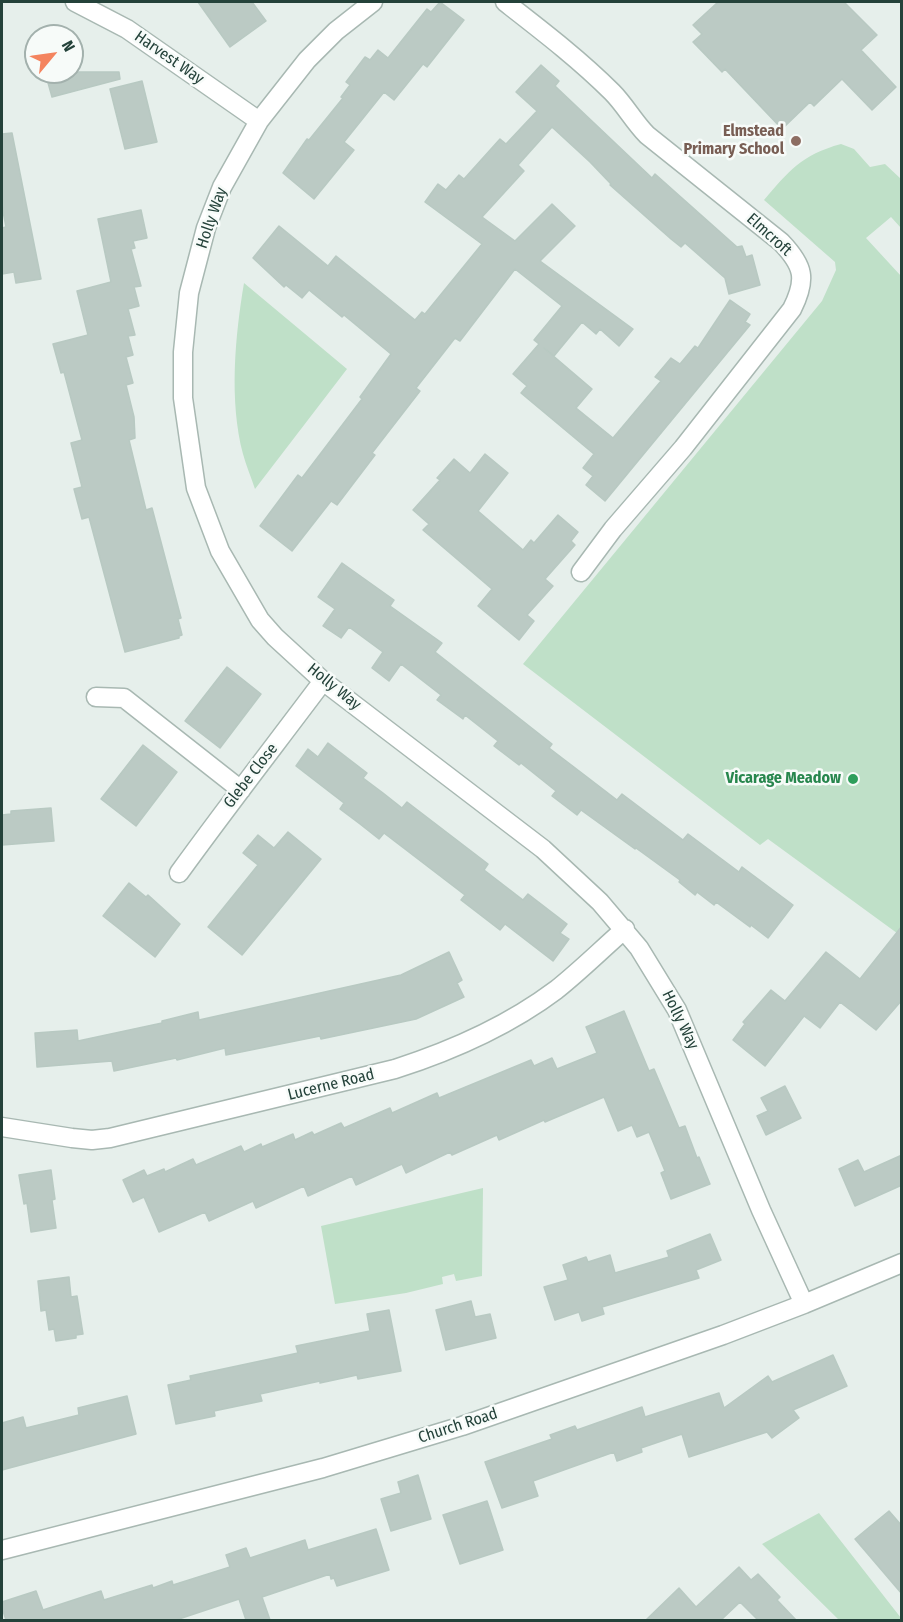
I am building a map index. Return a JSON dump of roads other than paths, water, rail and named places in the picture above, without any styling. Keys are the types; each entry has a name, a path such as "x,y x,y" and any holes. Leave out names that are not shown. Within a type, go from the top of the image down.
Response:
{"street":[{"name":"Harvest Way","path":"75,2 126,29 259,121"},
{"name":"Holly Way","path":"373,2 336,31 307,60 259,121 222,187 206,228 189,293 183,352 186,420 196,488 220,551 260,620 275,637 324,681 575,876 624,929 651,964 677,1010 761,1210 804,1304"},
{"name":"Elmcroft","path":"505,2 559,44 613,92 632,120 647,135 781,242 795,256 802,273 800,294 792,309 683,447 613,529 581,572"},
{"name":"Glebe Close","path":"179,873 324,681"},
{"path":"96,697 124,698 241,790"},
{"name":"Lucerne Road","path":"2,1127 72,1138 92,1140 110,1138 395,1069 442,1052 512,1019 556,989 624,929"},
{"name":"Church Road","path":"2,1550 323,1468 452,1429 804,1304 902,1263"}],"place":[{"name":"Elmstead Primary School","path":"796,141"},
{"name":"Vicarage Meadow","path":"853,779"}]}
